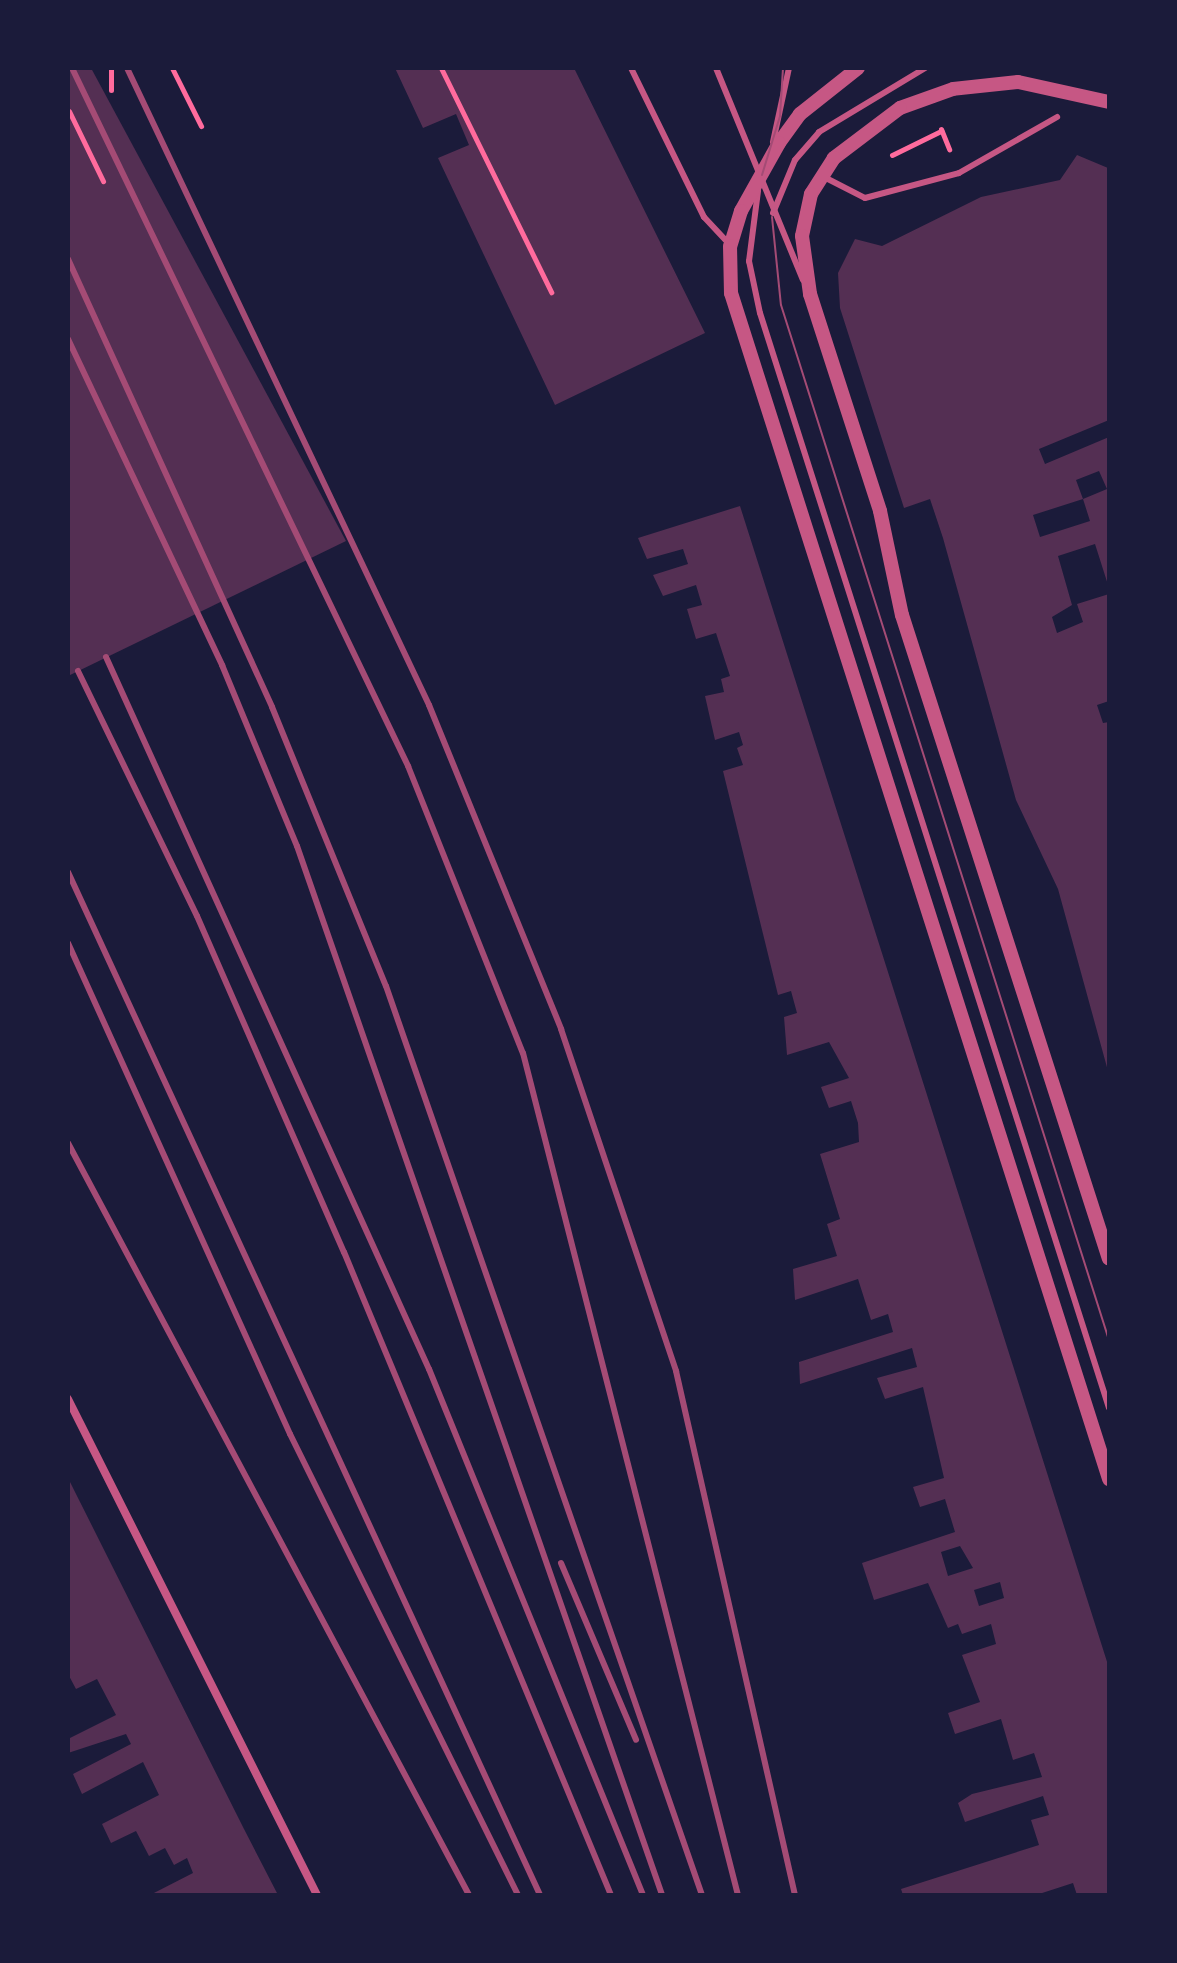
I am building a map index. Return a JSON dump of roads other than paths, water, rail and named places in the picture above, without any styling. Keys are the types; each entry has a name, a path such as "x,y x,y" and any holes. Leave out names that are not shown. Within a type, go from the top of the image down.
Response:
{"street":[{"path":"858,68 800,114 762,175 730,246 737,321 1109,1479"},
{"path":"1109,102 1018,82 953,89 864,131 822,176 802,236 810,294 880,511 902,615 1109,1259"},
{"path":"68,1399 317,1895"}],"lane":[{"path":"631,68 704,217 730,246"},
{"path":"716,68 762,175 772,217 810,294"},
{"path":"789,68 762,175 749,261 760,313 1109,1408"},
{"path":"772,217 795,160 819,132 925,68"},
{"path":"822,176 865,198 959,173 1057,117"}],"tram line":[{"path":"762,175 780,116 783,68"},
{"path":"772,217 781,305 1109,1340"}],"railway":[{"path":"72,68 408,766 523,1053 738,1895"},
{"path":"127,68 429,705 561,1029 676,1371 795,1895"},
{"path":"68,259 272,707 386,986 702,1895"},
{"path":"68,339 222,665 297,846 662,1895"},
{"path":"106,657 429,1369 643,1895"},
{"path":"78,671 197,916 344,1252 611,1895"},
{"path":"68,872 540,1895"},
{"path":"68,943 290,1434 518,1895"},
{"path":"68,1143 469,1895"},
{"path":"561,1563 636,1740"}]}
